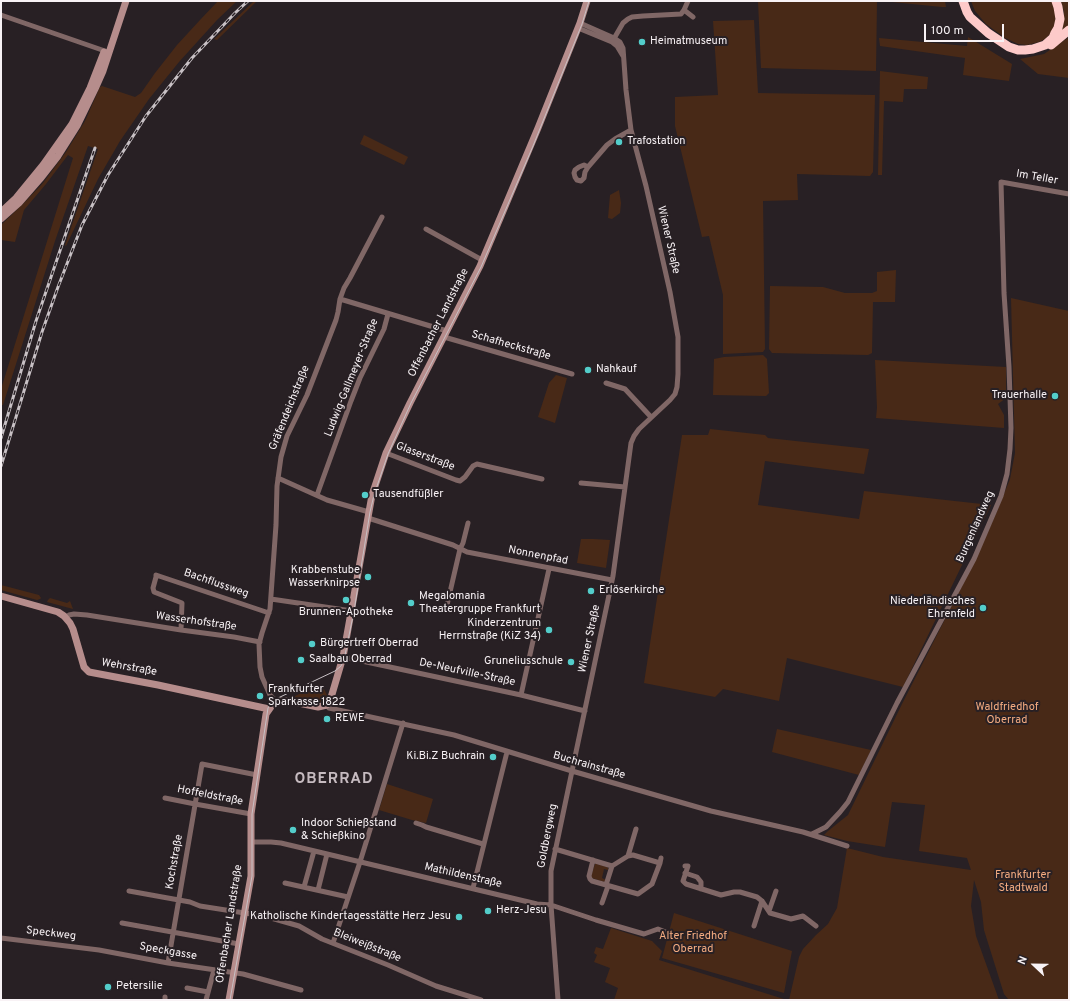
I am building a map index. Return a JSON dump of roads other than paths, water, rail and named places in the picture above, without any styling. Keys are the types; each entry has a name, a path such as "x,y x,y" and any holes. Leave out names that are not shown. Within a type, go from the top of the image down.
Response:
{"highway":[{"path":"960,1 963,12 976,29 1000,46 1017,53 1039,53 1045,50 1069,30"},
{"path":"963,1 970,17 988,33 1009,47 1018,50 1025,50 1034,49 1045,45 1055,34 1060,19 1056,1"}],"main road":[{"path":"1,219 28,193 66,146 95,89 122,1"},
{"path":"1,212 16,198 44,166 72,124 107,51 126,1"},
{"name":"Offenbacher Landstraße","path":"327,705 332,696 343,660 372,495 386,453 482,260 530,147 579,26 587,1"},
{"path":"1,596 58,612 66,617"},
{"name":"Wehrstraße","path":"66,617 73,630 84,667 89,672 158,684 268,709"},
{"path":"268,709 273,704 282,701 318,707 327,705"},
{"name":"Offenbacher Landstraße","path":"229,1000 251,876 251,814 264,719 268,709"}],"street":[{"path":"579,26 613,40 623,23 628,19 632,17 681,14 688,1"},
{"path":"684,10 693,17"},
{"path":"1,15 107,51"},
{"name":"Wiener Straße","path":"572,771 612,580 631,443 639,429 675,394 678,374 678,337 670,292 646,186 631,130 624,59 613,40"},
{"path":"588,167 611,141 631,130"},
{"name":"Im Teller","path":"1001,182 1069,194"},
{"name":"Burgenlandweg","path":"812,834 826,827 848,802 897,703 974,559 1003,488 1007,474 1011,428 1009,366 1004,293 1001,182"},
{"name":"Gräfendeichstraße","path":"260,642 264,625 270,613 277,486 283,447 292,424 307,395 333,327 344,288 382,217"},
{"path":"426,229 482,260"},
{"name":"Schafheckstraße","path":"340,299 572,374"},
{"name":"Ludwig-Gallmeyer-Straße","path":"317,495 360,378 384,329 388,314"},
{"path":"606,383 625,390 651,417"},
{"name":"Glaserstraße","path":"386,453 456,480 460,480 465,477 473,466 477,464 542,478"},
{"name":"Nonnenpfad","path":"278,478 341,505 453,545 467,552 612,580"},
{"path":"581,483 625,487"},
{"path":"447,605 460,549 468,523"},
{"path":"521,695 549,569"},
{"name":"Bachflussweg","path":"181,630 182,603 154,592 153,588 156,575 270,613"},
{"path":"271,598 352,611"},
{"name":"Wasserhofstraße","path":"66,617 74,614 260,642"},
{"path":"260,642 260,667 262,677 270,695 277,702"},
{"name":"De-Neufville-Straße","path":"343,660 521,695 585,711"},
{"name":"Buchrainstraße","path":"327,705 329,708 454,735 507,752 711,811 812,834 847,846"},
{"path":"333,943 403,724"},
{"path":"472,888 507,752"},
{"name":"Kochstraße","path":"168,963 202,764 257,775"},
{"name":"Goldbergweg","path":"558,1000 551,905 551,870 572,771"},
{"name":"Hoffeldstraße","path":"166,798 251,814"},
{"path":"416,823 484,844"},
{"path":"628,856 636,829"},
{"name":"Mathildenstraße","path":"251,842 281,843 537,904 551,905 644,934 658,929 668,932"},
{"path":"555,849 612,866"},
{"path":"304,887 314,851"},
{"path":"318,890 327,854"},
{"path":"593,860 589,876 592,881 607,886 638,894 652,884 660,861 633,855 628,856 612,866 607,886 602,903"},
{"path":"685,866 688,866 683,881 686,884 721,896 734,892 740,892 757,897 762,901 770,913 788,919 800,916 804,917 816,926"},
{"path":"685,873 697,877 701,882 701,889"},
{"path":"285,883 348,897"},
{"name":"Bleiweißstraße","path":"129,891 190,902 200,906 245,913 298,926 333,943 436,986 482,1000"},
{"path":"769,911 776,891"},
{"path":"754,926 762,901"},
{"path":"122,923 239,944"},
{"name":"Speckweg","path":"1,938 99,950"},
{"name":"Speckgasse","path":"99,950 168,963 233,972 302,990"},
{"path":"206,1000 214,970"},
{"path":"187,988 208,992"}],"tram line":[{"path":"230,1000 252,876 252,814 268,708 271,703 278,698 335,671 341,666 344,660 354,611 370,512 374,495 388,454 411,403 481,267 533,146 582,24 589,1"}],"railway":[{"path":"1,466 42,332 58,287 82,225 108,175 146,116 192,58 248,1"},
{"path":"1,438 36,321 95,148"}],"place":[{"name":"Heimatmuseum","path":"642,42"},
{"name":"Trafostation","path":"619,142"},
{"name":"Nahkauf","path":"588,370"},
{"name":"Trauerhalle","path":"1055,396"},
{"name":"Tausendfüßler","path":"365,495"},
{"name":"Krabbenstube Wasserknirpse","path":"368,577"},
{"name":"Erlöserkirche","path":"591,591"},
{"name":"Brunnen-Apotheke","path":"346,600"},
{"name":"Megalomania Theatergruppe Frankfurt","path":"411,603"},
{"name":"Niederländisches Ehrenfeld","path":"983,608"},
{"name":"Kinderzentrum Herrnstraße (KiZ 34)","path":"549,630"},
{"name":"Bürgertreff Oberrad","path":"312,644"},
{"name":"Saalbau Oberrad","path":"301,660"},
{"name":"Gruneliusschule","path":"571,662"},
{"name":"Frankfurter Sparkasse 1822","path":"260,696"},
{"name":"REWE","path":"327,719"},
{"name":"Ki.Bi.Z Buchrain","path":"493,757"},
{"name":"Indoor Schießstand & Schießkino","path":"293,830"},
{"name":"Herz-Jesu","path":"488,911"},
{"name":"Katholische Kindertagesstätte Herz Jesu","path":"459,917"},
{"name":"Petersilie","path":"108,987"}],"district":[{"name":"OBERRAD","path":"334,780"}],"park label":[{"name":"Waldfriedhof Oberrad","path":"1007,714"},
{"name":"Frankfurter Stadtwald","path":"1023,882"},
{"name":"Alter Friedhof Oberrad","path":"693,943"}]}
